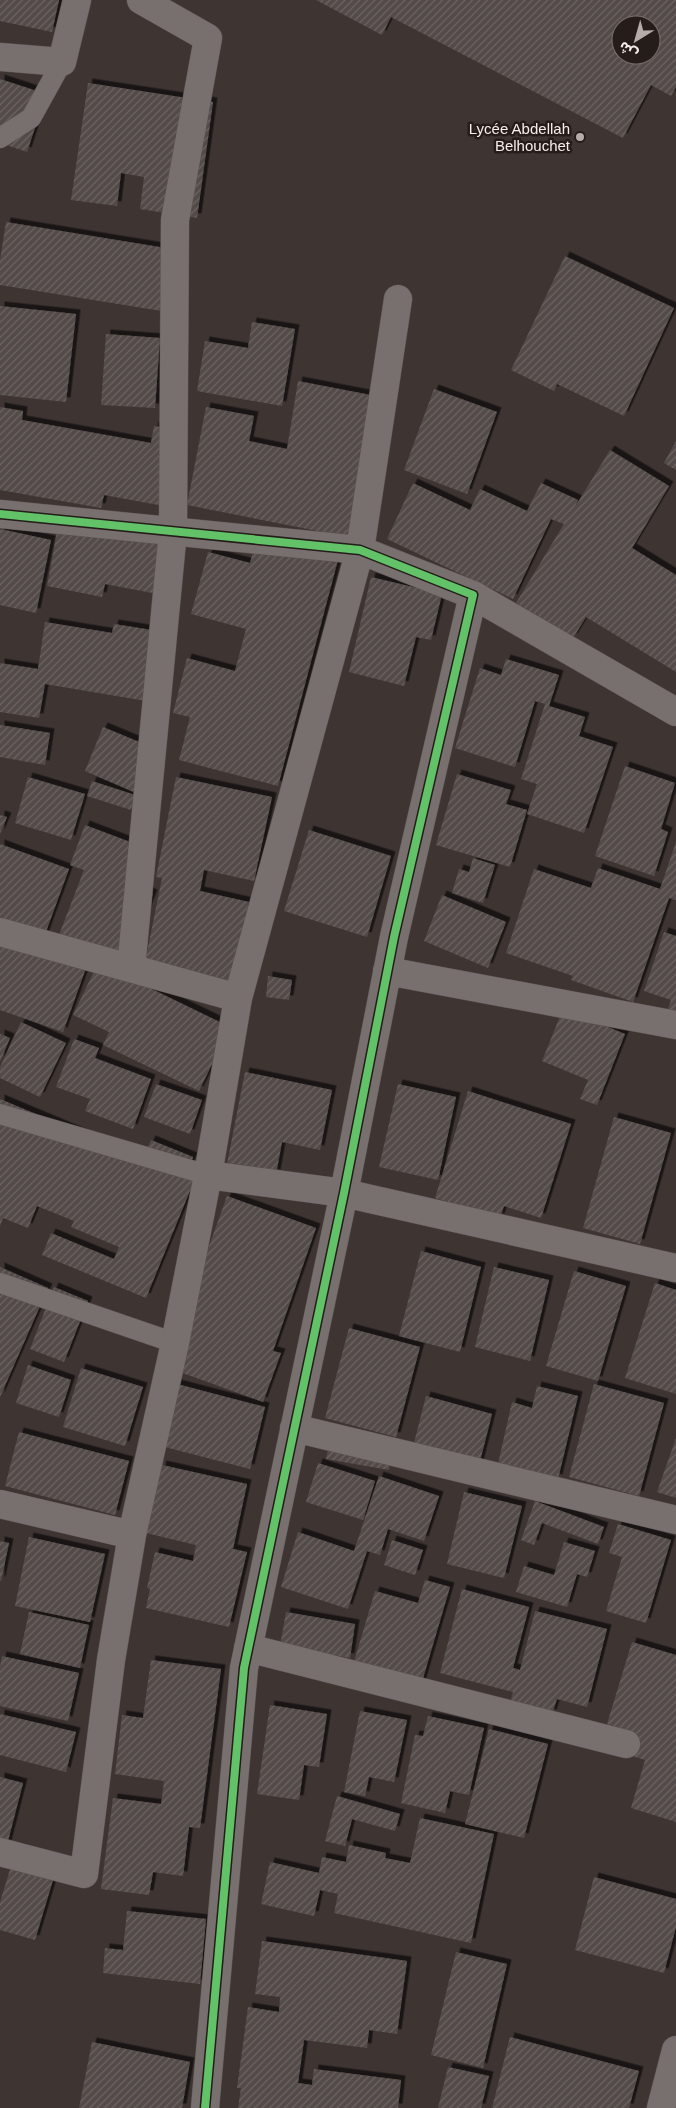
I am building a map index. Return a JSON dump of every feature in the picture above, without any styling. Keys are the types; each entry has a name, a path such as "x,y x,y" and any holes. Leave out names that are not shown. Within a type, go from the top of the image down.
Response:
{"street":[{"path":"0,57 62,62 77,0"},
{"path":"132,968 174,531 175,220 208,38 141,0"},
{"path":"0,1852 84,1874 111,1660 132,1535 175,1344 208,1175 238,998 360,550 398,299"},
{"path":"0,514 360,550 473,595 560,647 676,712"},
{"path":"205,2108 244,1668 344,1193 388,971 473,595"},
{"path":"0,932 238,998"},
{"path":"388,971 676,1025"},
{"path":"208,1175 344,1193 676,1268"},
{"path":"294,1428 676,1520"},
{"path":"0,1504 132,1535"},
{"path":"248,1648 626,1744"},
{"path":"661,2108 676,2050"}],"lane":[{"path":"0,138 31,118 62,62"},
{"path":"0,1114 208,1175"},
{"path":"0,1283 175,1344"}],"building":[{"path":"0,0 59,0 52,32 0,21"},
{"path":"316,0 676,0 676,87 671,96 651,85 623,138 391,17 382,35"},
{"path":"0,79 46,94 27,152 0,143"},
{"path":"88,83 213,102 197,218 140,209 144,177 121,173 117,206 71,200"},
{"path":"6,222 184,251 174,313 0,285 0,260"},
{"path":"565,256 674,308 624,416 557,384 554,391 511,370"},
{"path":"0,306 76,314 66,402 0,395"},
{"path":"252,322 295,329 282,406 197,391 205,341 248,348"},
{"path":"106,334 160,338 155,408 101,405"},
{"path":"298,381 381,397 353,538 187,505 206,407 254,416 249,441 287,449"},
{"path":"434,389 497,412 467,494 404,470"},
{"path":"0,407 23,411 22,420 151,443 154,426 177,430 164,506 104,495 101,508 0,490"},
{"path":"676,441 676,470 664,463"},
{"path":"610,450 669,486 632,548 676,575 676,672 586,617 573,638 516,603 564,524 551,519 513,599 387,539 413,483 470,510 480,489 527,511 541,483 578,500 575,507"},
{"path":"60,515 174,537 163,595 105,584 102,597 47,586"},
{"path":"0,529 51,540 36,613 0,605"},
{"path":"258,535 339,556 278,786 179,760 190,717 173,713 187,658 235,671 246,629 191,614 208,552 250,563"},
{"path":"371,577 442,594 431,640 416,637 404,686 349,672"},
{"path":"45,622 112,633 114,624 164,632 152,702 45,684 39,718 0,712 0,663 38,669"},
{"path":"506,659 559,675 549,706 585,717 579,736 613,747 584,833 527,814 537,784 521,779 545,704 535,701 515,767 455,748 480,668 501,675"},
{"path":"0,725 50,733 45,765 0,757"},
{"path":"103,727 161,751 143,796 85,771"},
{"path":"625,766 675,783 661,829 668,832 654,876 595,856"},
{"path":"457,774 511,790 506,804 527,810 510,867 436,845"},
{"path":"28,777 85,794 71,840 15,823"},
{"path":"176,777 272,797 254,881 204,870 200,891 249,902 231,985 144,967 162,878 156,877"},
{"path":"92,781 135,795 131,810 87,796"},
{"path":"0,815 7,817 0,834"},
{"path":"85,825 146,848 132,885 153,894 127,961 59,935 84,870 70,865"},
{"path":"309,830 391,856 367,937 284,911"},
{"path":"676,842 676,900 669,898 633,1002 571,980 573,976 506,953 534,869 591,888 598,868 660,889"},
{"path":"0,844 69,869 44,937 0,921"},
{"path":"473,858 495,865 483,903 452,893 459,869 469,872"},
{"path":"442,895 506,922 488,968 424,941"},
{"path":"664,932 676,936 676,1018 666,1015 671,1000 644,991"},
{"path":"0,938 86,968 63,1032 0,1010"},
{"path":"98,963 230,1027 199,1091 103,1045 109,1032 73,1015"},
{"path":"268,976 292,980 289,1000 266,997"},
{"path":"563,1009 625,1034 597,1105 580,1099 588,1080 542,1061"},
{"path":"21,1022 66,1043 40,1097 0,1078 0,1067"},
{"path":"0,1034 10,1038 0,1062"},
{"path":"74,1039 99,1048 95,1058 151,1079 133,1129 85,1111 90,1099 56,1087"},
{"path":"245,1072 332,1090 320,1150 282,1142 276,1174 227,1164"},
{"path":"156,1084 202,1100 190,1134 144,1117"},
{"path":"398,1084 456,1097 438,1180 379,1167"},
{"path":"468,1091 571,1124 541,1218 504,1206 500,1218 435,1198"},
{"path":"0,1099 143,1159 151,1140 193,1157 187,1172 196,1176 146,1298 42,1255 51,1233 114,1259 119,1247 71,1227 74,1221 37,1206 28,1228 3,1218 0,1226"},
{"path":"614,1117 671,1133 640,1244 583,1228"},
{"path":"227,1196 316,1228 273,1351 281,1353 263,1402 166,1367"},
{"path":"421,1251 481,1267 460,1352 399,1336"},
{"path":"0,1267 48,1288 0,1397"},
{"path":"494,1267 549,1280 530,1361 475,1347"},
{"path":"574,1271 626,1286 598,1381 546,1366"},
{"path":"655,1283 676,1290 676,1394 625,1378"},
{"path":"54,1287 88,1301 64,1362 30,1349"},
{"path":"349,1328 420,1347 396,1437 325,1418"},
{"path":"28,1365 71,1380 59,1417 16,1403"},
{"path":"81,1368 143,1387 125,1446 63,1427"},
{"path":"173,1383 265,1407 250,1469 157,1445"},
{"path":"594,1384 664,1403 639,1496 569,1477"},
{"path":"537,1386 578,1396 558,1479 498,1464 512,1402 532,1408"},
{"path":"426,1396 492,1414 479,1465 413,1447"},
{"path":"19,1432 129,1461 115,1515 5,1486"},
{"path":"676,1438 676,1498 657,1492"},
{"path":"330,1440 392,1451 389,1470 326,1459"},
{"path":"318,1463 375,1481 363,1520 306,1502"},
{"path":"162,1465 247,1484 233,1549 247,1552 229,1627 146,1608 150,1589 147,1588 155,1552 193,1561 196,1545 146,1533"},
{"path":"379,1476 439,1496 424,1541 388,1529 380,1555 367,1551 348,1609 281,1587 298,1532 354,1551"},
{"path":"464,1492 522,1506 504,1578 447,1564"},
{"path":"535,1501 604,1527 598,1544 542,1523 534,1545 521,1540"},
{"path":"618,1524 671,1540 646,1623 606,1611 622,1557 609,1553"},
{"path":"29,1537 105,1554 90,1622 15,1606"},
{"path":"392,1540 423,1550 415,1575 384,1565"},
{"path":"0,1541 9,1543 1,1581 0,1581"},
{"path":"564,1542 595,1551 587,1577 577,1574 567,1607 516,1592 524,1566 554,1575"},
{"path":"425,1580 450,1587 421,1685 353,1665 375,1591 418,1603"},
{"path":"462,1589 529,1607 513,1668 520,1670 535,1611 607,1629 587,1707 557,1699 552,1714 510,1704 513,1692 440,1673"},
{"path":"29,1612 89,1625 80,1668 20,1654"},
{"path":"286,1612 355,1624 350,1658 280,1646"},
{"path":"632,1642 676,1655 676,1822 631,1808 645,1760 629,1755 635,1733 607,1724"},
{"path":"2,1656 79,1673 68,1721 0,1706 0,1667"},
{"path":"151,1660 221,1669 200,1828 189,1827 183,1876 153,1872 149,1895 101,1889 113,1798 161,1804 164,1781 115,1774 122,1715 143,1718"},
{"path":"270,1705 327,1714 319,1767 304,1765 299,1800 257,1794"},
{"path":"360,1711 407,1720 394,1782 369,1777 365,1796 344,1792"},
{"path":"0,1714 76,1732 66,1772 0,1755"},
{"path":"428,1716 484,1728 469,1795 450,1791 445,1813 401,1803 415,1735 423,1736"},
{"path":"489,1729 548,1744 524,1838 465,1824"},
{"path":"0,1777 23,1783 7,1845 0,1843"},
{"path":"337,1796 400,1814 395,1831 352,1819 345,1846 325,1841"},
{"path":"420,1818 494,1834 471,1943 334,1913 338,1894 320,1890 314,1916 261,1904 270,1862 319,1873 322,1857 346,1862 349,1845 386,1853 385,1858 410,1863"},
{"path":"17,1847 59,1860 35,1940 0,1930 0,1902"},
{"path":"594,1877 676,1899 676,1927 664,1973 575,1950"},
{"path":"127,1911 206,1919 200,1984 103,1973 105,1948 123,1950"},
{"path":"262,1941 407,1961 397,2034 369,2030 367,2048 304,2040 298,2083 312,2085 314,2069 401,2080 398,2108 238,2108 241,2088 237,2088 248,2007 279,2012 280,1997 255,1994"},
{"path":"456,1952 507,1964 483,2068 431,2055"},
{"path":"510,2037 639,2071 629,2108 492,2108"},
{"path":"92,2042 190,2062 182,2108 79,2108"},
{"path":"448,2067 489,2076 481,2108 438,2108"}],"cycle path":[{"path":"0,514 360,550 473,595 394,937 344,1193 244,1668 205,2108"}],"place":[{"name":"Lycée Abdellah Belhouchet","path":"580,137"}]}
